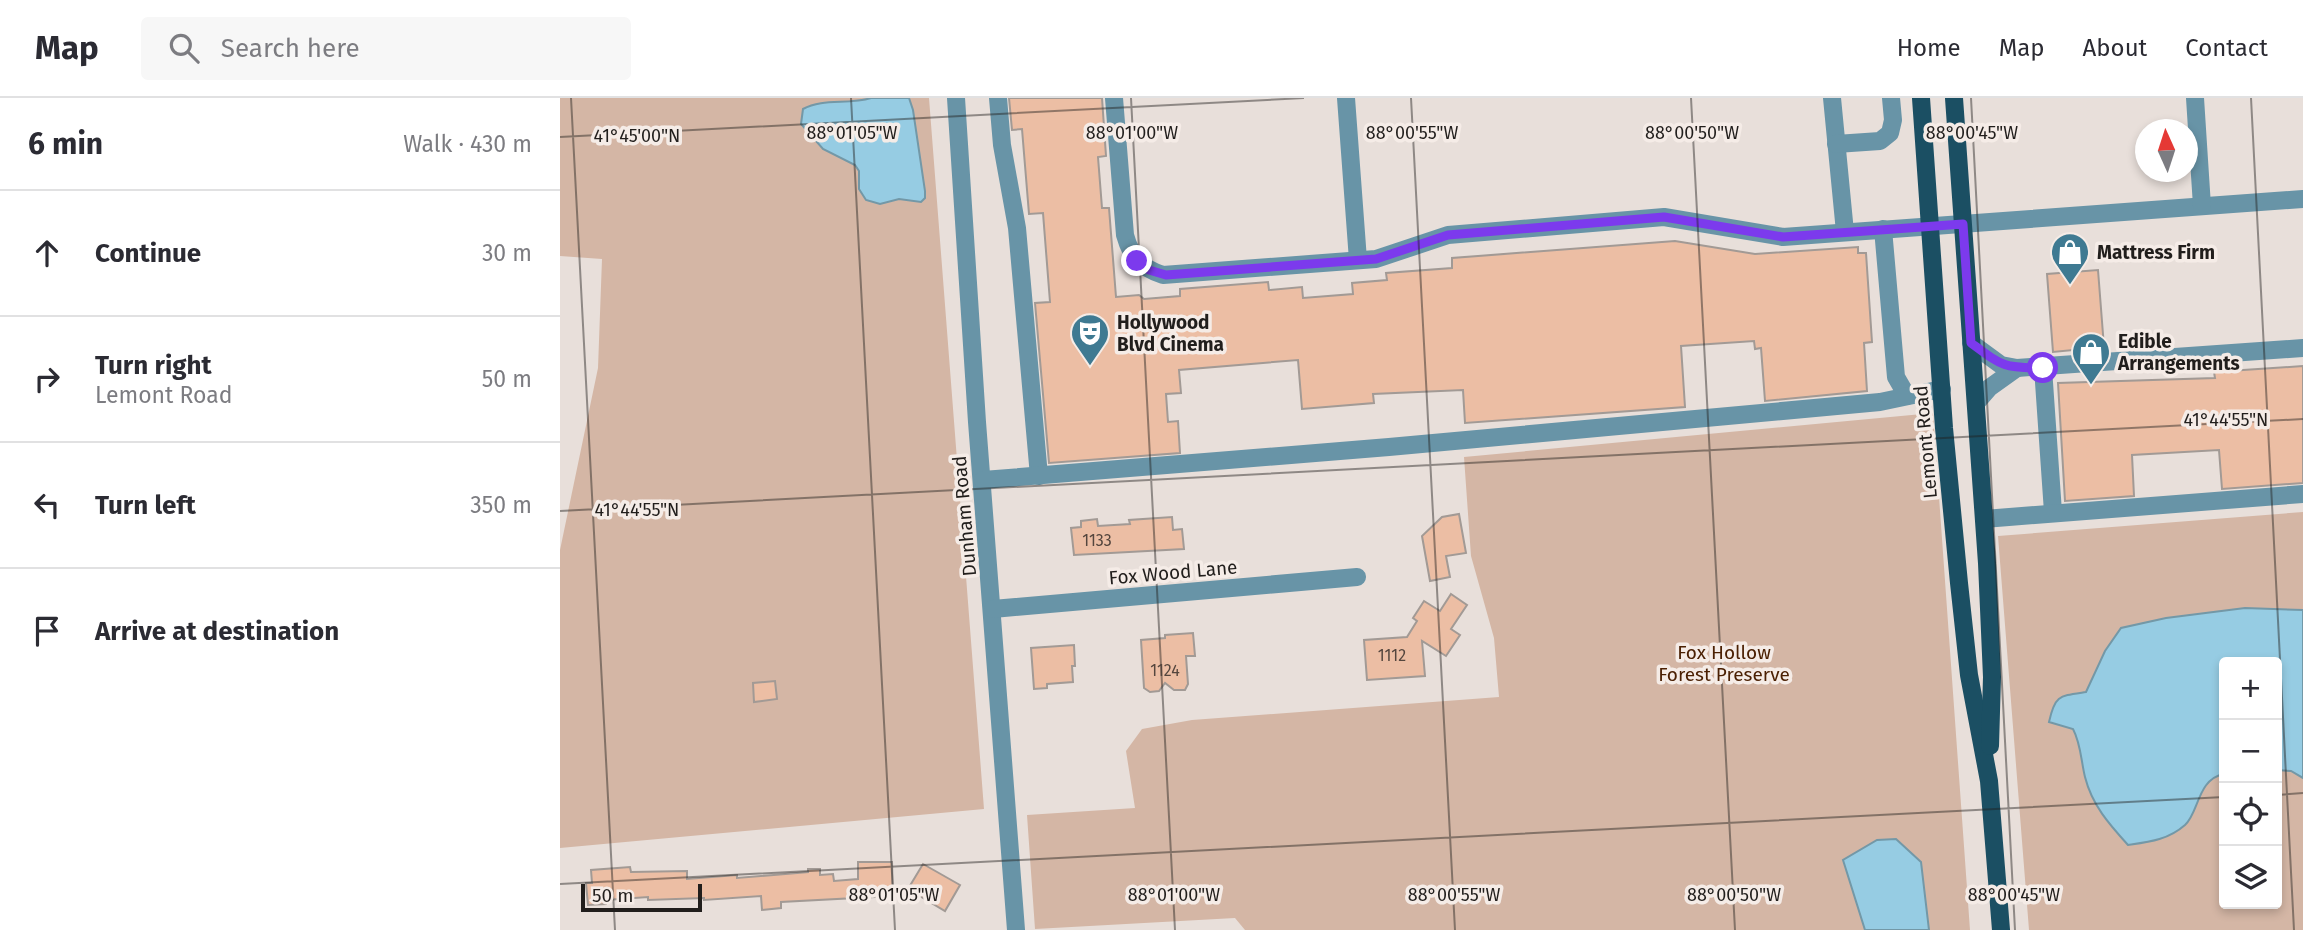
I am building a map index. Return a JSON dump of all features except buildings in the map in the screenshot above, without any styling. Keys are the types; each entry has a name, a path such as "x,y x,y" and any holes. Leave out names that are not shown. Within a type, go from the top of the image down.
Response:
{"main road":[{"name":"Lemont Road","path":"1922,98 1942,389 1968,662 1989,781 2001,930"},
{"name":"Lemont Road","path":"1954,98 1984,519 1992,677 1989,781"}],"street":[{"name":"Dunham Road","path":"956,98 1016,930"},
{"path":"998,98 1002,145 1017,228 1038,476"},
{"path":"1114,98 1125,235 1129,249 1137,261 1149,270 1163,275 1376,259 1448,235 1664,217 1783,237 2303,199"},
{"path":"1346,98 1359,260"},
{"path":"1832,98 1844,232"},
{"path":"1836,144 1880,141 1890,133 1893,120 1891,98"},
{"path":"2195,98 2202,206"},
{"path":"1884,229 1896,377 1907,396"},
{"path":"1971,343 2001,365 2017,368 2303,348"},
{"path":"1976,403 1989,388 2017,368"},
{"path":"2043,368 2053,512"},
{"path":"982,480 1389,447 1866,403 1942,389"},
{"path":"1984,519 2303,494"},
{"name":"Fox Wood Lane","path":"993,610 1357,577"}],"green space":[{"path":"560,98 929,98 984,809 560,848 560,550 598,368 602,259 560,256"},
{"name":"Fox Hollow Forest Preserve","path":"1933,413 1970,930 1245,930 1235,918 1035,929 1027,815 1135,808 1126,751 1142,729 1192,720 1499,697 1494,638 1471,556 1464,457"},
{"path":"2303,512 2303,930 2029,930 1998,536"}],"water":[{"path":"871,98 909,98 925,191 925,198 921,202 899,199 880,204 866,200 859,189 859,171 855,165 823,149 801,124 803,109 811,106"},
{"path":"2245,608 2303,610 2303,778 2291,771 2282,770 2282,657 2219,657 2219,776 2208,782 2190,820 2179,830 2158,840 2128,845 2108,822 2092,796 2073,729 2049,722 2054,706 2060,698 2086,692 2105,651 2121,628 2166,618"},
{"path":"1896,839 1921,862 1929,930 1865,930 1843,860 1877,840"}],"place":[{"name":"Mattress Firm","path":"2070,286"},
{"name":"Hollywood Blvd Cinema","path":"1090,367"},
{"name":"Edible Arrangements","path":"2091,386"}],"route":[{"path":"1137,261 1149,270 1163,275 1282,267 1376,259 1448,235 1664,217 1783,237 1963,224 1971,343 2001,365 2043,368"}]}
